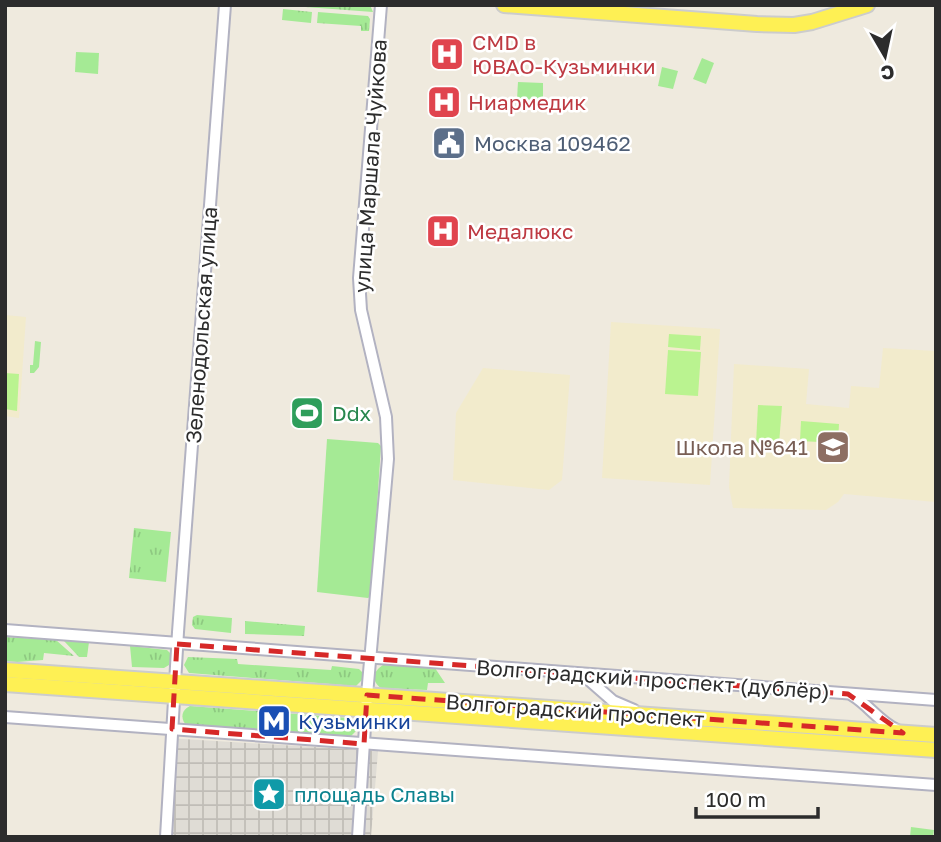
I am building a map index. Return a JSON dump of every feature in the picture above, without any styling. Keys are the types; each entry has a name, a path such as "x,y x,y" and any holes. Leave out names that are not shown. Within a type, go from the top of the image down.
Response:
{"main road":[{"path":"504,5 794,25 867,5"},
{"name":"Волгоградский проспект","path":"5,670 174,690"},
{"name":"Волгоградский проспект","path":"5,684 174,690 647,715 936,735"},
{"name":"Волгоградский проспект","path":"367,702 936,750"}],"street":[{"name":"Зеленодольская улица","path":"172,729 225,5"},
{"name":"улица Маршала Чуйкова","path":"358,837 387,465 386,417 361,310 359,278 381,5"},
{"path":"5,630 177,644"},
{"name":"Волгоградский проспект (дублёр)","path":"177,644 936,700"},
{"path":"572,672 589,680 613,701 647,715"},
{"path":"848,694 859,700 888,726 903,733"},
{"path":"5,717 936,785"},
{"path":"166,837 172,729"}],"highlighted area":[{"path":"177,644 848,694 903,733 367,695 364,744 172,729"}],"shaded area":[{"path":"5,315 26,317 19,418 5,416"},
{"path":"611,322 720,329 710,485 602,478"},
{"name":"Школа №641","path":"883,348 936,351 936,502 844,494 826,510 733,508 729,487 734,364 809,369 806,404 849,408 851,386 879,388"},
{"path":"483,368 570,375 562,480 549,490 453,480 456,413"},
{"name":"площадь Славы","path":"167,738 378,751 371,837 160,837"}],"green space":[{"path":"278,5 370,5 373,12"},
{"path":"283,9 312,12 311,23 282,20"},
{"path":"318,12 368,16 369,31 361,31 361,26 317,23"},
{"path":"76,52 99,53 98,74 75,72"},
{"path":"702,58 714,63 706,84 693,79"},
{"path":"662,67 678,71 673,89 658,86"},
{"path":"518,82 543,83 543,100 517,99"},
{"path":"669,334 701,336 700,350 668,347"},
{"path":"35,341 41,342 39,367 34,373 30,373 30,365 33,365"},
{"path":"668,350 701,352 698,396 665,394"},
{"path":"5,373 19,374 17,411 5,409"},
{"path":"758,405 782,406 779,444 756,443"},
{"path":"801,421 839,424 838,443 800,441"},
{"path":"327,439 378,443 381,446 371,596 368,598 317,592"},
{"path":"134,528 171,532 166,582 129,578"},
{"path":"197,615 232,618 231,633 195,629 192,625 193,617"},
{"path":"245,621 305,626 304,636 245,634"},
{"path":"5,637 56,640 74,656 44,653 43,660 5,661"},
{"path":"64,641 89,642 87,657 79,657"},
{"path":"130,646 167,650 171,654 169,665 164,668 132,667"},
{"path":"188,657 237,659 238,664 331,670 332,666 359,669 364,678 356,686 189,673 184,665"},
{"path":"383,665 435,668 445,683 428,683 427,690 381,688 375,676"},
{"path":"190,706 350,718 356,725 356,731 349,738 187,726 182,715"},
{"path":"911,827 934,830 933,837 910,837"}],"place":[{"name":"CMD в ЮВАО-Кузьминки","path":"447,54"},
{"name":"Ниармедик","path":"444,102"},
{"name":"Москва 109462","path":"449,143"},
{"name":"Медалюкс","path":"443,231"},
{"name":"Ddx","path":"307,413"},
{"name":"Школа №641","path":"833,447"},
{"name":"Кузьминки","path":"274,721"},
{"name":"площадь Славы","path":"269,794"}]}
